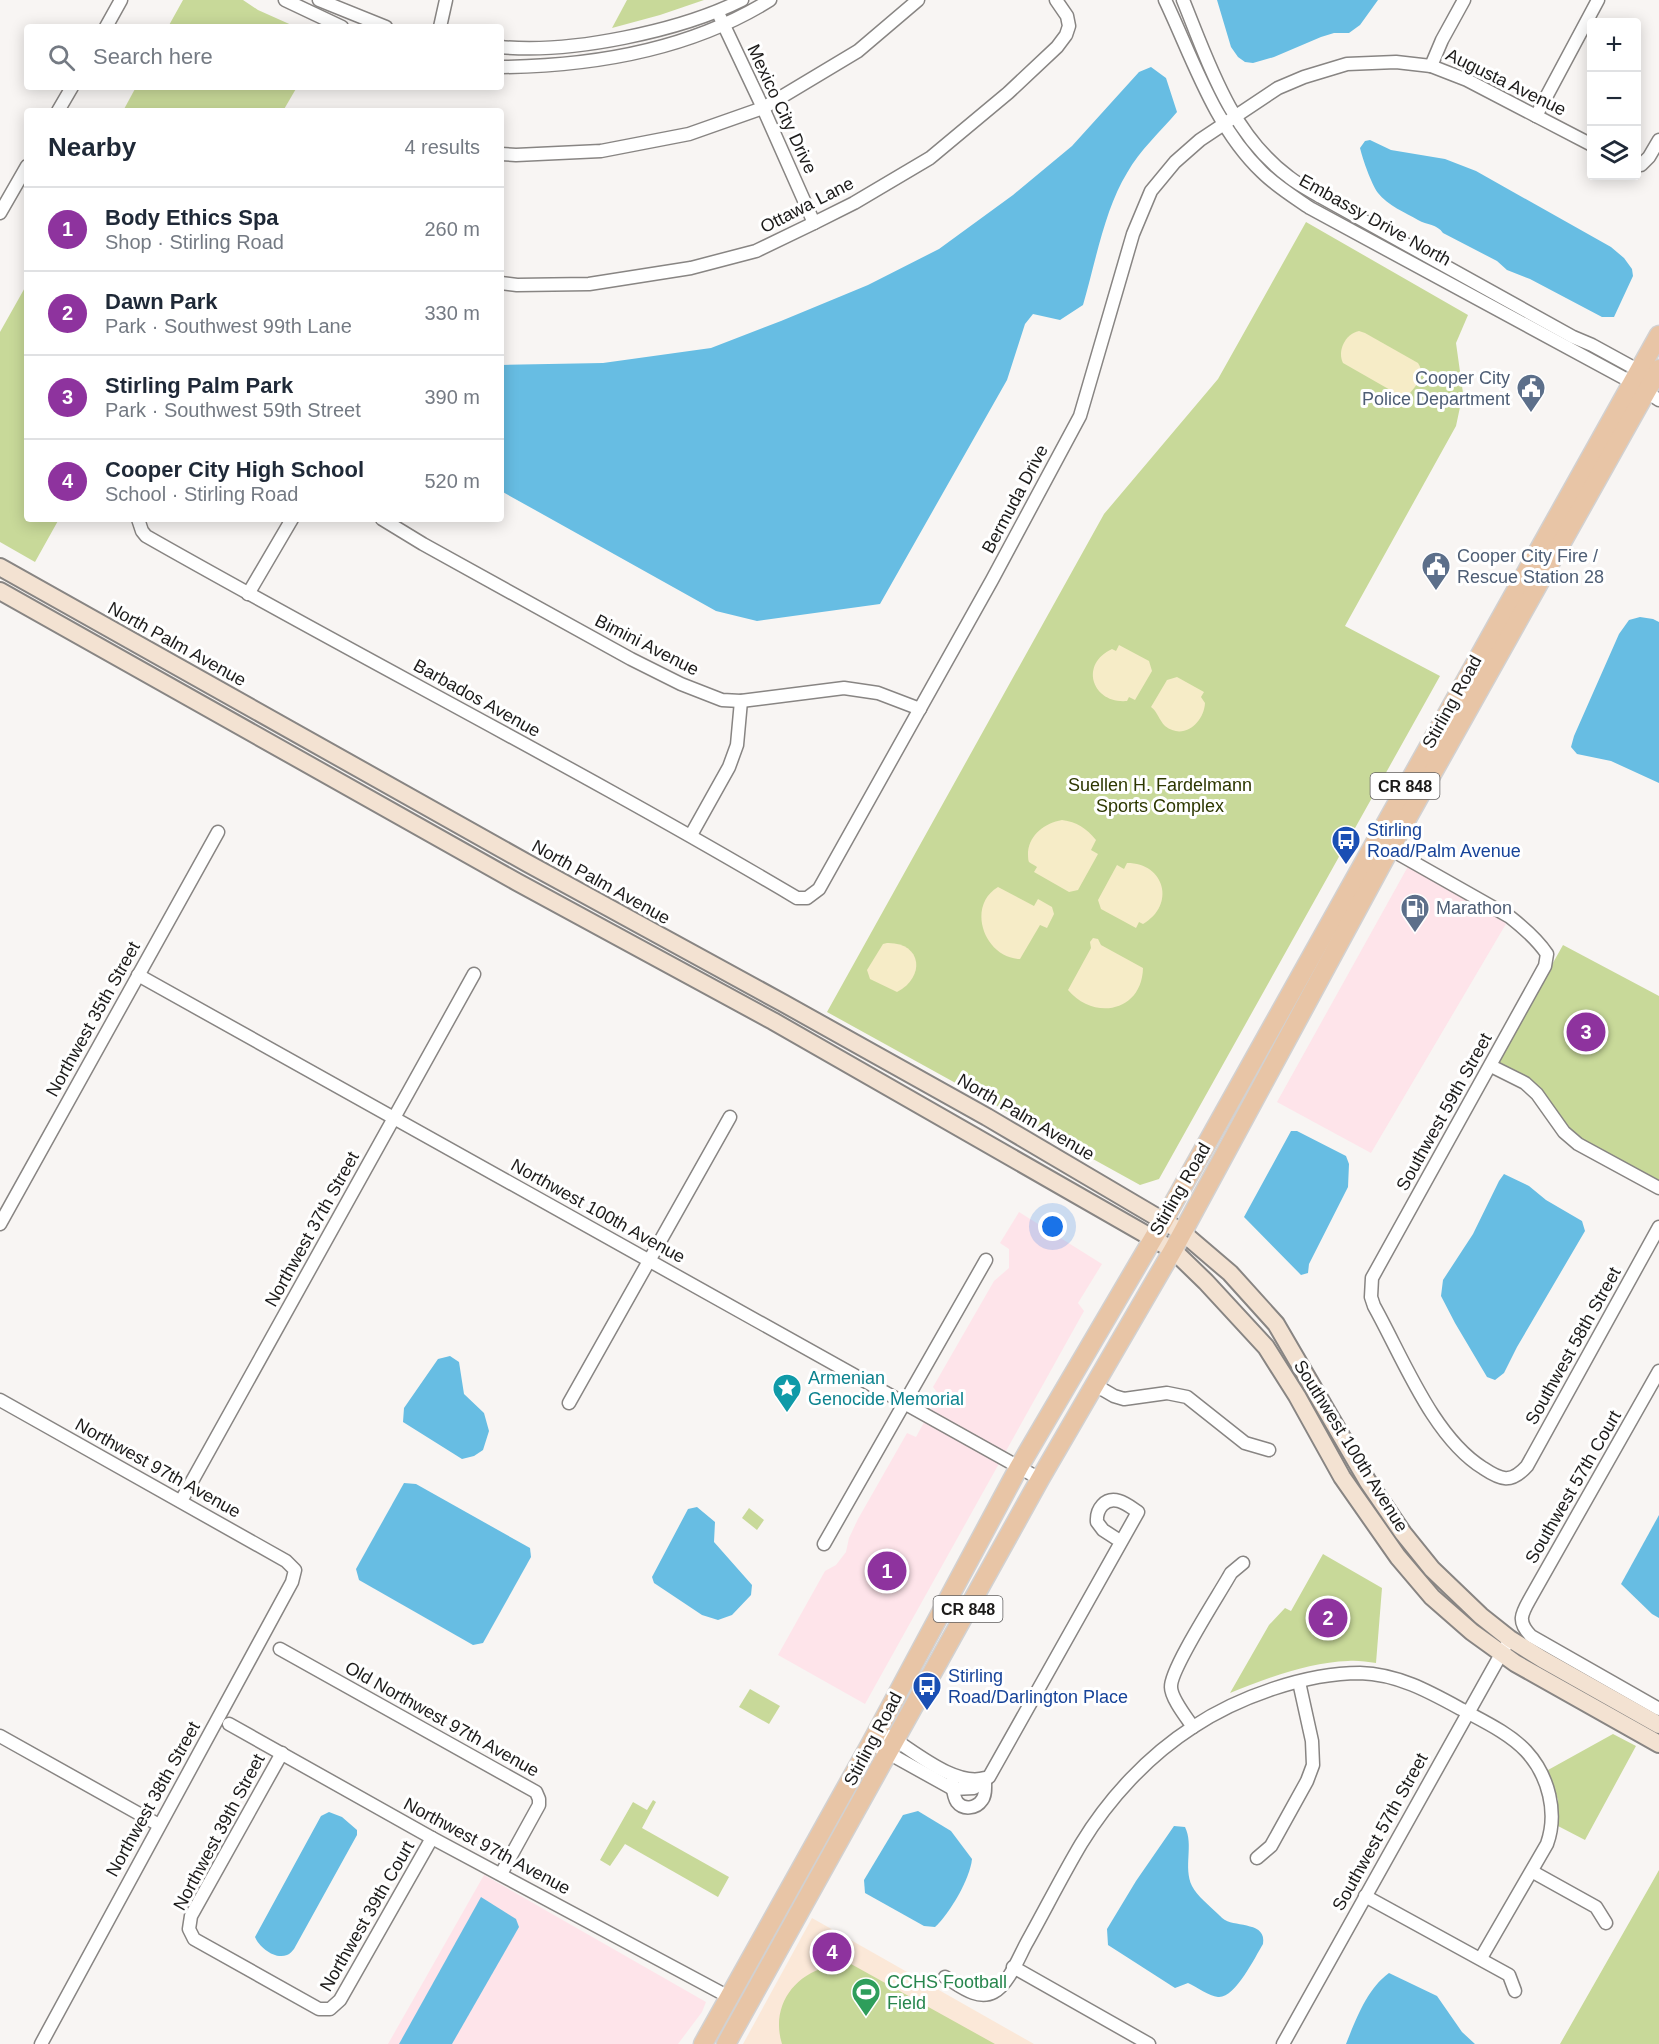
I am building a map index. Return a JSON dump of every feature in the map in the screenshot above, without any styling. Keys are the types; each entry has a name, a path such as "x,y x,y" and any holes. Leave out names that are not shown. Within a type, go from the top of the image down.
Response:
{"main road":[{"name":"Stirling Road","path":"726,2044 1040,1479 1173,1250 1390,849 1650,383 1659,335"},
{"name":"Stirling Road","path":"703,2044 875,1736 1019,1467 1650,383"},
{"name":"North Palm Avenue","path":"2,572 957,1100 1182,1232"},
{"path":"0,591 516,882 773,1021 1173,1250"},
{"path":"610,932 620,915"},
{"name":"Southwest 100th Avenue","path":"1182,1232 1230,1273 1276,1324 1368,1482 1403,1533 1432,1569 1481,1616 1510,1639 1659,1725"},
{"name":"Southwest 100th Avenue","path":"1173,1250 1266,1347 1297,1396 1342,1477 1409,1571 1458,1621 1501,1654 1537,1677 1659,1744"},
{"path":"788,1893 804,1902"}],"street":[{"path":"108,24 121,0"},
{"path":"285,0 336,24"},
{"path":"319,0 379,24"},
{"path":"441,24 446,0"},
{"path":"504,47 546,49 610,40 660,29 742,0"},
{"path":"504,67 543,67 605,60 667,46 723,24 770,0"},
{"path":"504,154 601,151 689,134 763,108 858,51 918,0"},
{"name":"Ottawa Lane","path":"504,283 589,284 691,268 756,250 854,203 930,158 1008,93 1057,47 1066,35 1069,26 1065,10 1056,0"},
{"name":"Embassy Drive North","path":"1165,0 1213,106 1289,177 1650,383"},
{"name":"Embassy Drive North","path":"1183,0 1217,84 1229,121"},
{"path":"1431,66 1464,0"},
{"path":"1536,116 1598,0"},
{"name":"Mexico City Drive","path":"716,11 763,108 814,223"},
{"name":"Augusta Avenue","path":"1229,121 1278,88 1304,77 1347,64 1396,62 1431,66 1467,80 1587,143"},
{"path":"60,108 70,90"},
{"name":"Bermuda Drive","path":"807,898 819,890 1042,490 1080,416 1133,234 1151,191 1175,162 1200,140 1229,121"},
{"path":"1641,163 1649,157 1659,140"},
{"path":"0,213 24,171"},
{"name":"Barbados Avenue","path":"139,522 146,536 248,594 691,835 797,898 807,898"},
{"path":"248,594 290,522"},
{"name":"Bimini Avenue","path":"387,522 444,556 681,684 722,700 741,701 844,688 878,693 920,710"},
{"path":"691,835 729,766 738,744 741,701"},
{"name":"Northwest 35th Street","path":"0,1224 218,832"},
{"name":"Southwest 59th Street","path":"1390,849 1510,917 1524,927 1547,954 1545,966 1372,1278 1371,1288 1374,1306 1427,1406 1447,1437 1462,1454 1486,1470 1504,1479 1512,1478"},
{"name":"Northwest 37th Street","path":"181,1501 474,974"},
{"name":"Northwest 100th Avenue","path":"138,975 1040,1479"},
{"path":"1491,1066 1525,1083 1537,1094 1564,1132 1578,1144 1659,1188"},
{"path":"569,1403 730,1117"},
{"name":"Southwest 58th Street","path":"1512,1478 1520,1474 1527,1466 1659,1227"},
{"path":"825,1544 986,1260"},
{"name":"Southwest 57th Court","path":"1659,1371 1531,1596 1522,1613 1521,1621 1523,1628 1531,1636 1659,1708"},
{"path":"1095,1385 1124,1399 1167,1393 1186,1397 1245,1443 1269,1450"},
{"name":"Northwest 97th Avenue","path":"0,1400 286,1561 295,1570"},
{"path":"951,1774 957,1803 969,1808 976,1807 984,1795 987,1779 1120,1541"},
{"path":"1193,1726 1181,1710 1170,1687 1175,1669 1231,1573 1243,1563"},
{"name":"Northwest 38th Street","path":"40,2044 292,1582 295,1570"},
{"name":"Southwest 57th Street","path":"1283,2044 1510,1639"},
{"name":"Old Northwest 97th Avenue","path":"280,1649 536,1792 539,1805 501,1874"},
{"path":"945,1977 973,1993 984,1995 1000,1988 1096,1821 1144,1766 1193,1726 1250,1697 1299,1682 1359,1673 1379,1675 1422,1688 1468,1713 1504,1734 1526,1751 1545,1781 1551,1800 1550,1836 1533,1872 1481,1959"},
{"path":"1257,1858 1271,1846 1307,1781 1313,1765 1312,1741 1299,1682"},
{"name":"Northwest 97th Avenue","path":"229,1724 432,1838 729,1997"},
{"path":"0,1736 159,1825"},
{"path":"875,1736 928,1776 953,1789 974,1788 987,1779"},
{"path":"891,1746 927,1759 951,1774 969,1780 987,1779"},
{"name":"Northwest 39th Street","path":"282,1753 191,1916 189,1929 194,1939 319,2009 330,2009"},
{"path":"927,1759 930,1773 928,1776"},
{"name":"Northwest 39th Court","path":"330,2009 340,2000 432,1838"},
{"path":"1533,1872 1596,1907 1606,1923"},
{"path":"1365,1896 1509,1975 1515,1991"},
{"path":"1013,1967 1149,2044"}],"shaded area":[{"path":"1411,861 1510,917 1371,1153 1277,1102"},
{"path":"1019,1212 1102,1264 1078,1303 1084,1311 865,1704 778,1655 825,1571 836,1565 846,1552 849,1538 858,1519 907,1433 916,1437 939,1395 933,1387 994,1281 1009,1268 1009,1249 1000,1243"},
{"path":"484,1875 706,2002 702,2012 678,2044 388,2044"},
{"path":"812,1918 1034,2044 743,2044"}],"green space":[{"path":"183,0 243,0 258,10 289,24 170,24"},
{"path":"627,0 704,0 612,28"},
{"path":"134,90 295,90 285,108 125,108"},
{"name":"Suellen H. Fardelmann Sports Complex","path":"1306,222 1468,315 1456,343 1463,393 1456,426 1345,626 1440,676 1159,1179 1140,1185 827,1012 1104,514 1218,379"},
{"path":"24,289 24,522 57,522 35,562 0,542 0,332"},
{"path":"1563,945 1659,996 1659,1188 1572,1139 1537,1094 1494,1068"},
{"path":"749,1508 764,1520 757,1530 742,1518"},
{"path":"1323,1554 1382,1588 1376,1663 1351,1661 1318,1664 1272,1677 1230,1693 1269,1625 1285,1608 1291,1611"},
{"path":"750,1689 780,1706 769,1724 739,1707"},
{"path":"1613,1734 1636,1746 1585,1840 1558,1826 1558,1800 1548,1770"},
{"path":"653,1800 656,1802 642,1828 729,1877 718,1897 625,1844 610,1866 600,1860 633,1802 647,1810"},
{"path":"1659,1870 1659,2044 1560,2044 1654,1879"},
{"path":"833,1954 995,2044 782,2044 779,2019 787,1996 803,1978 826,1967"}],"sand":[{"path":"1359,331 1418,363 1421,371 1420,378 1410,393 1399,395 1343,363 1341,353 1346,339"},
{"path":"1119,645 1149,661 1152,671 1135,700 1129,697 1127,701 1115,700 1105,696 1094,682 1093,673 1096,664 1112,649 1116,651"},
{"path":"1177,677 1204,692 1201,697 1205,703 1197,723 1186,730 1179,731 1165,726 1151,707 1167,680"},
{"path":"1062,820 1077,824 1089,832 1096,840 1091,850 1098,854 1078,890 1069,892 1034,872 1037,867 1029,862 1028,858 1029,846 1039,830"},
{"path":"1127,863 1140,865 1150,870 1162,886 1160,906 1153,916 1143,924 1139,922 1136,928 1101,909 1098,900 1117,865 1124,869"},
{"path":"998,887 1034,906 1038,899 1052,907 1054,914 1047,928 1040,925 1020,959 1007,956 997,950 989,941 984,930 981,918 983,906 988,896"},
{"path":"1093,938 1098,939 1101,945 1143,968 1141,983 1135,994 1126,1002 1115,1007 1091,1006 1079,1000 1068,990 1091,948 1090,942"},
{"path":"883,944 899,944 907,948 916,961 913,978 897,992 870,979 867,970"}],"water":[{"path":"1217,0 1378,0 1360,25 1349,33 1334,33 1321,37 1274,57 1253,63 1245,62 1238,57 1231,47"},
{"path":"1151,67 1166,78 1177,112 1150,141 1119,187 1101,237 1083,305 1060,320 1033,314 1025,324 1007,380 880,604 757,621 716,611 504,493 504,365 603,363 711,348 868,285 939,249 1013,195 1072,146 1139,72"},
{"path":"1370,140 1391,150 1445,159 1476,171 1611,247 1624,258 1632,269 1633,276 1614,317 1602,317 1530,279 1507,270 1497,261 1386,201 1378,193 1373,183 1360,148 1365,141"},
{"path":"1640,617 1659,622 1659,783 1611,761 1577,754 1571,747 1619,634 1629,620"},
{"path":"1291,1131 1297,1131 1346,1156 1349,1164 1348,1187 1309,1264 1308,1273 1301,1275 1244,1217"},
{"path":"1504,1174 1529,1186 1546,1200 1582,1221 1585,1231 1504,1373 1495,1380 1487,1377 1441,1296 1443,1280 1473,1234"},
{"path":"450,1356 459,1362 464,1394 484,1413 489,1431 483,1450 474,1456 462,1459 403,1422 404,1408 438,1359"},
{"path":"404,1483 416,1484 530,1548 531,1557 483,1643 473,1645 359,1580 356,1569"},
{"path":"697,1507 715,1522 714,1542 752,1585 751,1595 732,1615 718,1620 702,1615 654,1583 652,1577 688,1509"},
{"path":"1659,1515 1659,1618 1621,1584"},
{"path":"918,1811 951,1831 972,1859 958,1895 935,1927 924,1926 865,1893 864,1880 903,1815"},
{"path":"329,1812 342,1817 357,1830 357,1835 294,1949 287,1955 278,1956 260,1945 255,1937 321,1816"},
{"path":"1174,1826 1185,1827 1188,1834 1189,1879 1197,1893 1224,1919 1250,1926 1260,1932 1263,1937 1263,1944 1244,1976 1238,1985 1224,1996 1214,1996 1188,1983 1175,1988 1108,1945 1107,1929 1136,1881"},
{"path":"481,1897 516,1919 519,1927 452,2044 399,2044"},
{"path":"1389,1973 1437,1996 1462,2032 1475,2044 1346,2044 1368,1996"}],"place":[{"name":"Cooper City Police Department","path":"1531,414"},
{"name":"Cooper City Fire / Rescue Station 28","path":"1436,592"},
{"name":"Stirling Road/Palm Avenue","path":"1346,866"},
{"name":"Marathon","path":"1415,934"},
{"name":"Stirling Palm Park","path":"1586,1032"},
{"name":"Armenian Genocide Memorial","path":"787,1414"},
{"name":"Body Ethics Spa","path":"887,1571"},
{"name":"Dawn Park","path":"1328,1618"},
{"name":"Stirling Road/Darlington Place","path":"927,1712"},
{"name":"Cooper City High School","path":"832,1952"},
{"name":"CCHS Football Field","path":"866,2018"}]}
